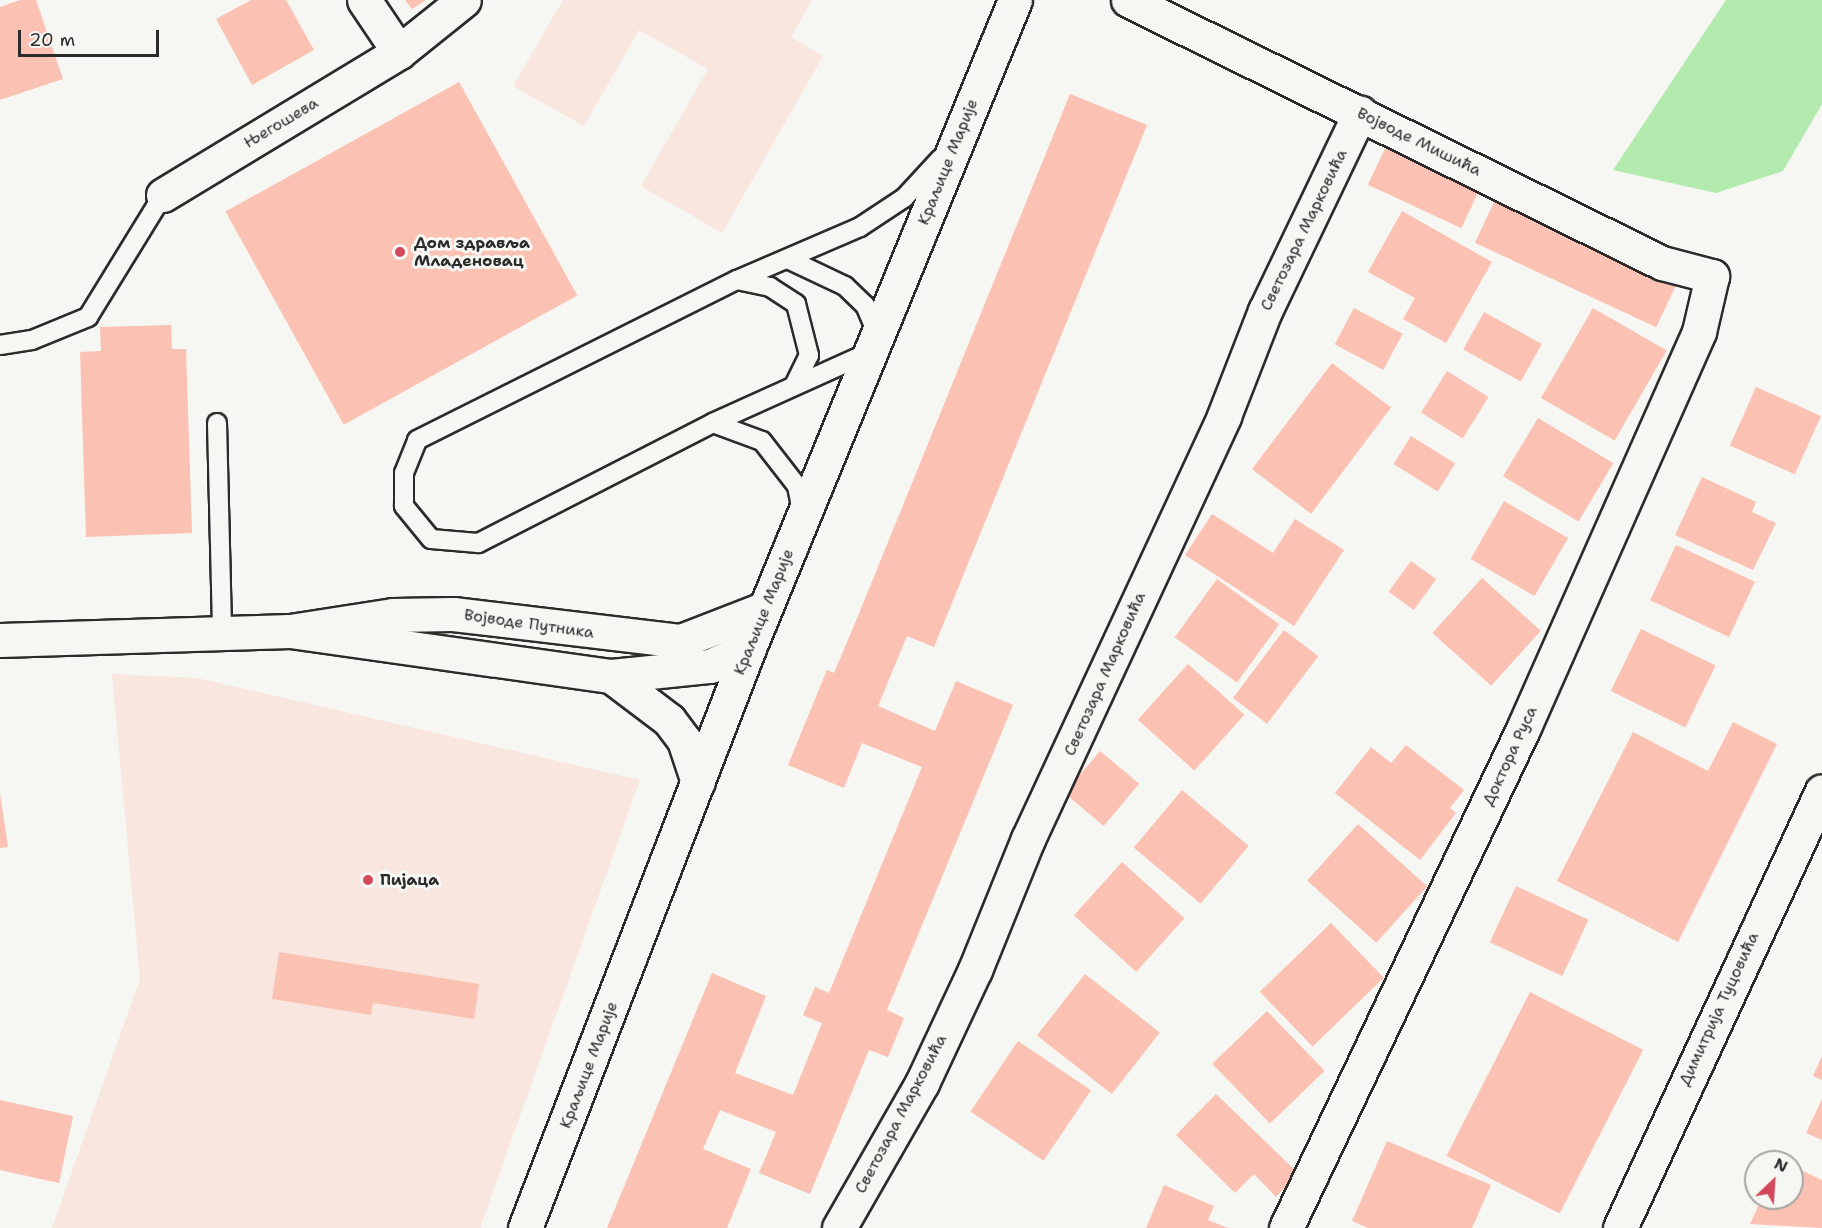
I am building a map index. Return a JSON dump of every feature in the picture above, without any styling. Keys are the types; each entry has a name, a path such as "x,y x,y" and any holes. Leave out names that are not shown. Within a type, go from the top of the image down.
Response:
{"street":[{"path":"364,0 399,52"},
{"name":"Његошева","path":"163,195 399,52 464,0"},
{"name":"Краљице Марије","path":"525,1228 763,609 1015,0"},
{"name":"Војводе Мишића","path":"1128,0 1662,262 1712,276"},
{"name":"Светозара Марковића","path":"839,1228 922,1083 975,970 1028,839 1224,416 1265,311 1360,113"},
{"name":"Доктора Руса","path":"1286,1228 1534,706 1699,332 1712,276"},
{"name":"Војводе Путника","path":"0,640 290,631 393,615 453,614 681,641 763,609"},
{"name":"Војводе Путника","path":"290,631 611,676 710,666 749,648"},
{"path":"611,676 669,720 684,740 698,782"},
{"name":"Димитрија Туцовића","path":"1620,1228 1822,791"}],"lane":[{"path":"790,260 845,286 865,306 875,343 794,386 713,423 478,543 431,539 404,506 404,472 417,440 736,279 790,260 876,218 904,198 955,144"},
{"path":"0,345 32,340 88,317 163,195"},
{"path":"736,279 770,287 796,304 809,355 794,386"},
{"path":"217,423 222,634"},
{"path":"713,423 762,441 797,486 803,516"}],"shaded area":[{"path":"563,0 812,0 791,37 823,56 722,233 641,186 708,69 639,30 584,126 513,86"},
{"name":"Пијаца","path":"112,674 197,678 640,780 480,1228 52,1228 140,979"}],"green space":[{"path":"1726,0 1822,0 1822,104 1783,171 1716,193 1613,170"}],"building":[{"path":"20,0 36,0 63,79 0,100 0,7"},
{"path":"251,0 286,0 314,50 252,85 216,19"},
{"path":"405,0 426,0 412,9"},
{"name":"Дом здравља Младеновац","path":"459,82 577,295 344,425 225,211"},
{"path":"1070,94 1147,125 934,647 907,636 878,706 935,731 956,681 1013,705 887,1010 904,1018 888,1057 869,1050 810,1194 759,1173 776,1132 720,1110 703,1149 751,1169 727,1228 607,1228 712,973 766,996 735,1073 793,1095 822,1023 803,1015 815,987 829,993 922,767 862,743 844,788 788,765 827,670 834,673 858,616"},
{"path":"1387,144 1480,188 1461,228 1368,185"},
{"path":"1494,202 1675,287 1656,327 1475,243"},
{"path":"1402,211 1492,262 1446,343 1403,319 1415,298 1368,272"},
{"path":"1354,308 1403,334 1383,370 1335,344"},
{"path":"1593,308 1667,350 1615,441 1541,398"},
{"path":"1484,312 1542,344 1521,382 1463,350"},
{"path":"171,325 172,349 186,349 192,533 86,537 80,352 101,351 100,327"},
{"path":"1332,363 1391,408 1311,514 1252,469"},
{"path":"1447,371 1489,397 1463,439 1421,413"},
{"path":"1756,387 1821,416 1795,474 1730,445"},
{"path":"1538,418 1613,463 1578,522 1503,476"},
{"path":"1411,436 1455,464 1438,492 1394,464"},
{"path":"1702,477 1756,502 1752,512 1776,523 1753,570 1675,535"},
{"path":"1504,501 1568,538 1535,596 1470,559"},
{"path":"1212,514 1273,553 1295,519 1344,550 1294,626 1185,555"},
{"path":"1676,545 1755,582 1729,637 1650,600"},
{"path":"1411,561 1436,579 1414,610 1389,592"},
{"path":"1482,578 1541,631 1491,686 1432,633"},
{"path":"1217,579 1279,624 1237,683 1175,637"},
{"path":"1641,629 1716,665 1685,727 1611,691"},
{"path":"1284,630 1318,656 1267,724 1233,698"},
{"path":"1188,664 1244,715 1194,771 1138,720"},
{"path":"1733,722 1777,744 1678,942 1557,881 1633,732 1708,771"},
{"path":"1406,745 1464,790 1450,808 1456,813 1420,860 1335,793 1371,747 1391,763"},
{"path":"1100,751 1139,784 1104,826 1065,793"},
{"path":"1182,790 1249,846 1200,903 1134,847"},
{"path":"0,793 8,847 0,848"},
{"path":"1358,824 1427,886 1376,943 1307,880"},
{"path":"1122,862 1184,918 1136,972 1074,916"},
{"path":"1516,886 1589,920 1562,976 1490,942"},
{"path":"1331,923 1384,978 1313,1046 1260,992"},
{"path":"279,952 479,984 474,1019 373,1003 371,1015 272,999"},
{"path":"1085,974 1160,1032 1112,1094 1037,1035"},
{"path":"1530,992 1643,1050 1560,1214 1446,1156"},
{"path":"1267,1011 1325,1071 1270,1123 1212,1064"},
{"path":"1018,1041 1091,1090 1043,1161 970,1111"},
{"path":"1822,1056 1822,1080 1813,1076"},
{"path":"1216,1094 1298,1173 1276,1197 1254,1174 1235,1193 1176,1135"},
{"path":"1822,1099 1822,1140 1806,1133"},
{"path":"0,1100 73,1116 59,1183 0,1170"},
{"path":"1387,1141 1491,1185 1472,1228 1368,1228 1352,1221"},
{"path":"1804,1172 1822,1180 1822,1228 1750,1224 1756,1210 1804,1210"},
{"path":"1164,1185 1214,1206 1208,1220 1228,1228 1146,1228"}],"place":[{"name":"Дом здравља Младеновац","path":"400,252"},
{"name":"Пијаца","path":"368,880"}]}
